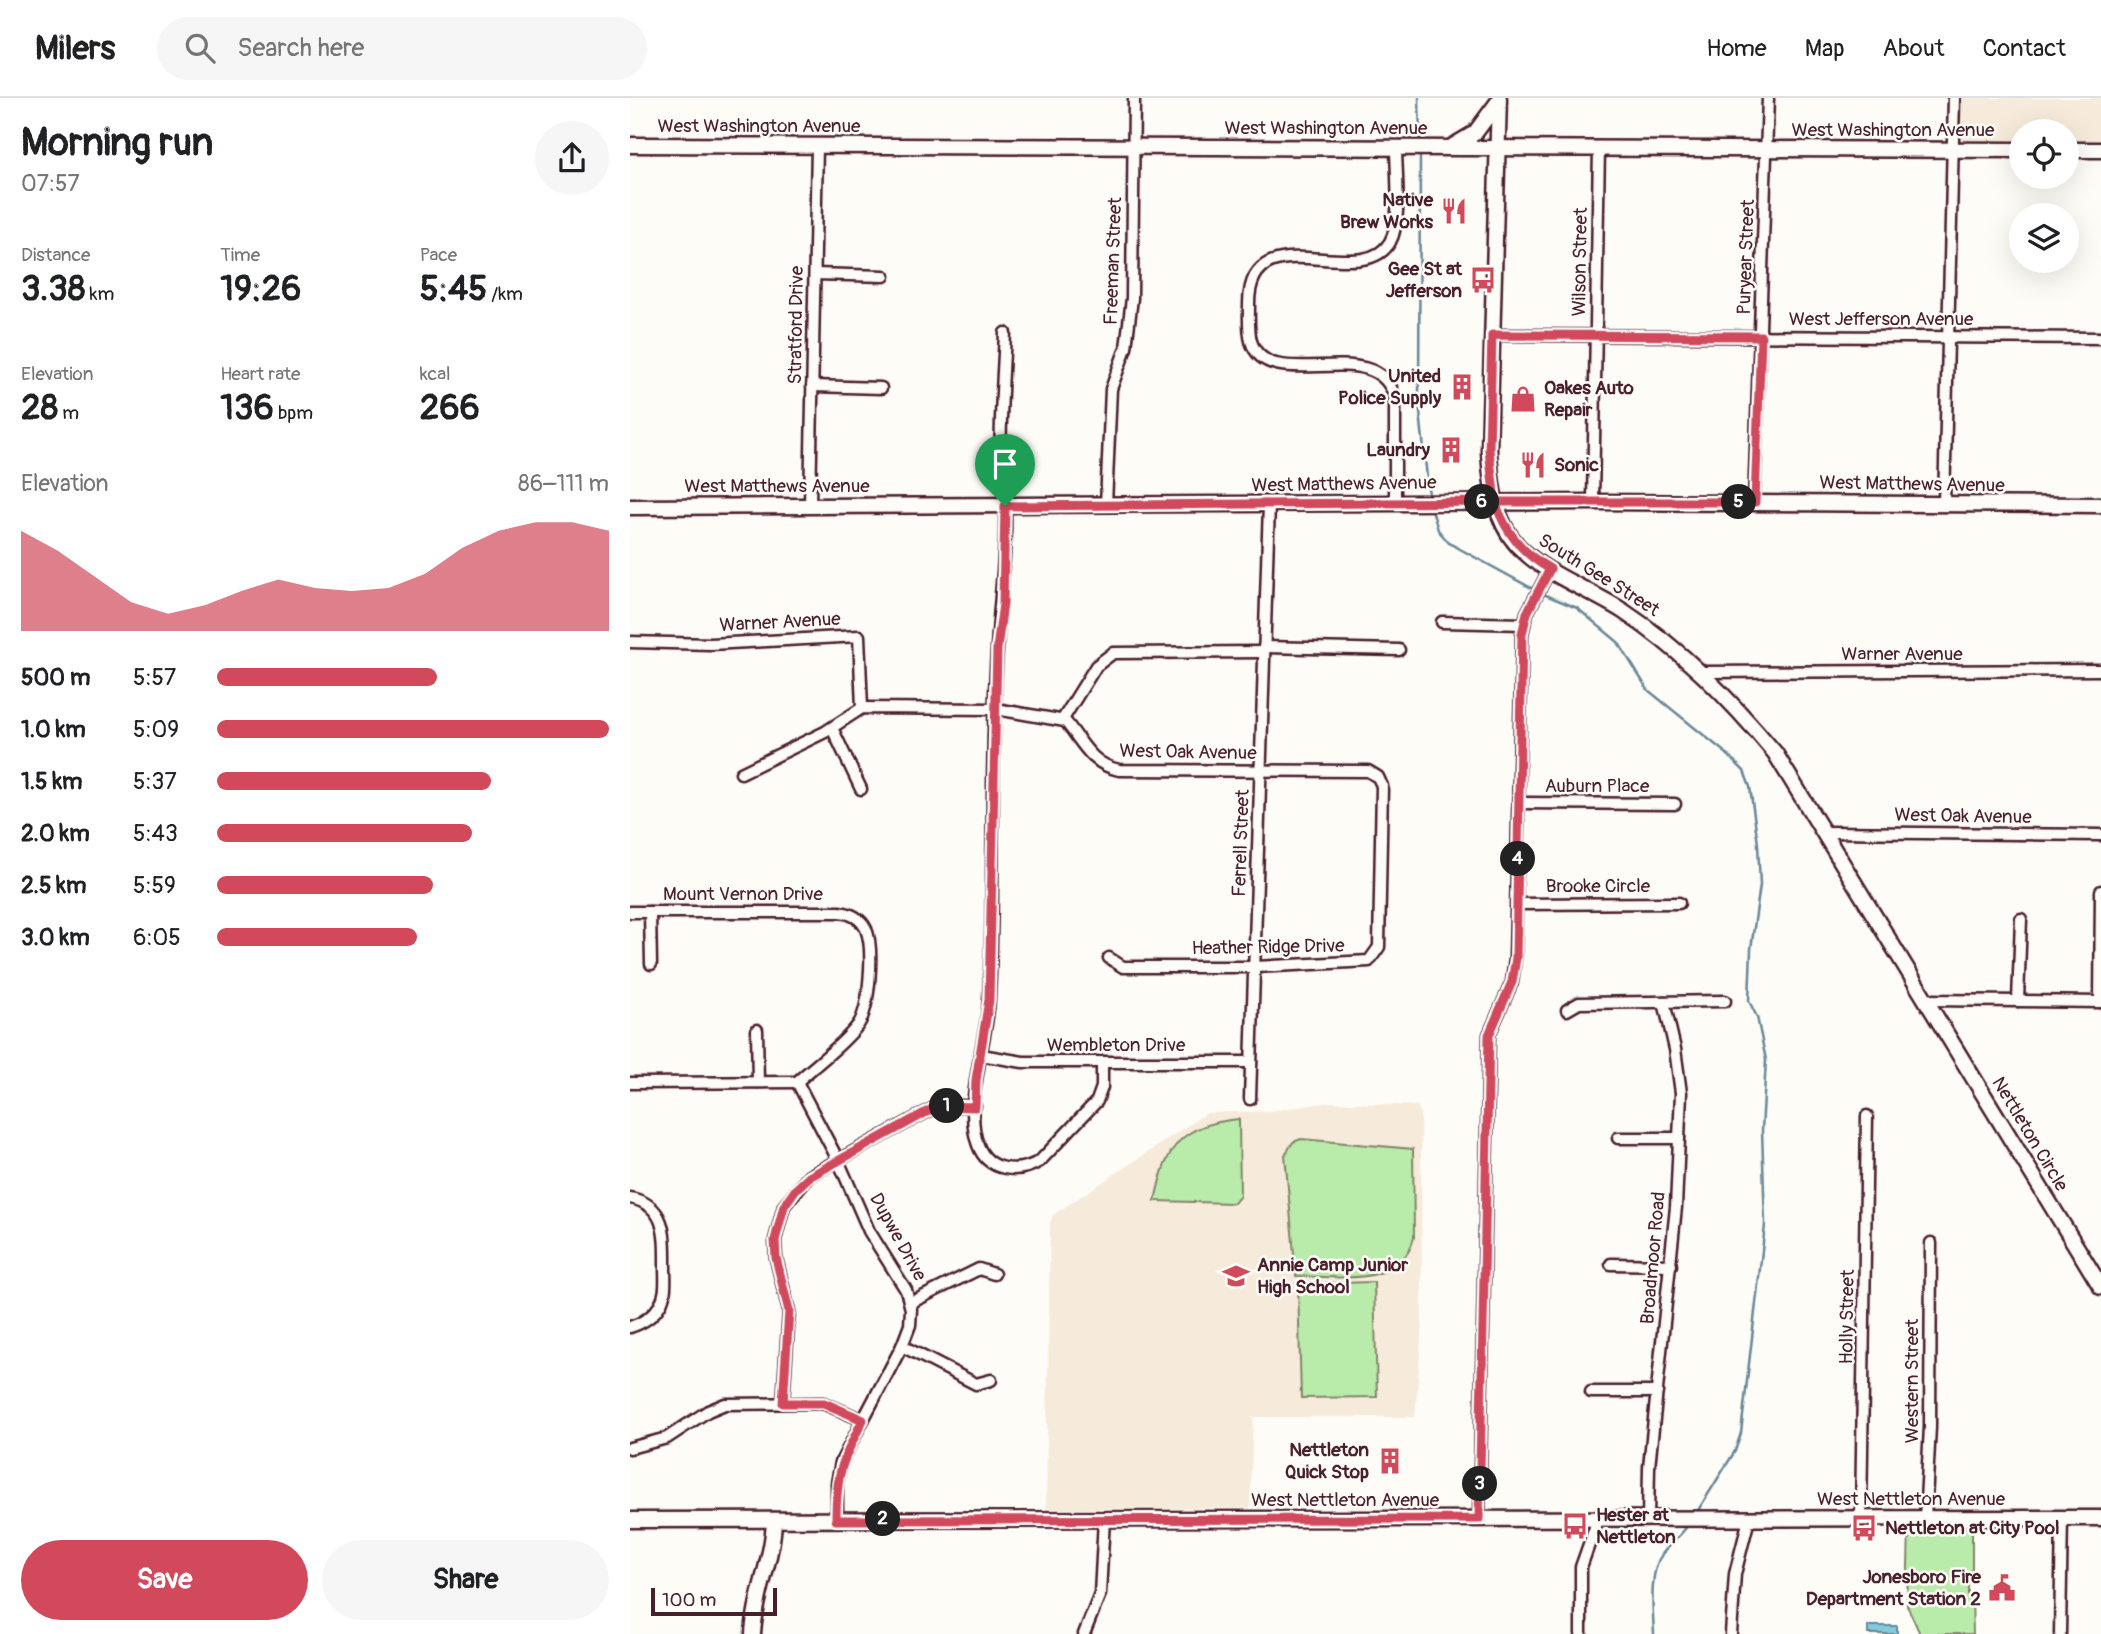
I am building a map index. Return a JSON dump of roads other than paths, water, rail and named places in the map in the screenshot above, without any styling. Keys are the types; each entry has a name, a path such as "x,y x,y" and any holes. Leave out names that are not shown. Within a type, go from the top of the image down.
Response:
{"street":[{"name":"Freeman Street","path":"1106,505 1111,389 1126,348 1132,298 1134,98"},
{"name":"Puryear Street","path":"1755,502 1768,98"},
{"path":"1944,504 1954,98"},
{"path":"1444,147 1475,133 1499,100"},
{"name":"South Gee Street","path":"1499,100 1489,450 1495,502 1502,524 1517,545 1547,575 1621,610 1663,639 1731,700 1774,753 1927,1000"},
{"name":"West Washington Avenue","path":"630,145 2009,150"},
{"name":"Stratford Drive","path":"810,505 817,146"},
{"path":"1395,503 1395,398 1390,384 1379,373 1362,367 1278,365 1265,360 1257,354 1250,336 1250,291 1255,275 1272,261 1367,258 1382,251 1395,231 1400,147"},
{"name":"Wilson Street","path":"1593,502 1599,148"},
{"path":"2079,150 2101,150"},
{"path":"815,274 884,276"},
{"path":"1005,332 1001,471 1005,506 996,709 989,1000 975,1107 978,1146 990,1162 1009,1170 1030,1167 1040,1161 1097,1101 1102,1087 1102,1062"},
{"name":"West Jefferson Avenue","path":"1492,335 2101,338"},
{"path":"812,386 881,388"},
{"name":"West Matthews Avenue","path":"630,507 1442,502 2101,505"},
{"name":"Ferrell Street","path":"1250,1100 1269,504"},
{"path":"1479,1519 1489,1035 1512,982 1517,904 1523,624 1547,575"},
{"path":"1442,622 1523,624"},
{"name":"Warner Avenue","path":"630,642 710,644 859,636 862,708"},
{"path":"741,773 832,728 862,708 996,709 1063,719 1096,666 1113,653 1399,650"},
{"name":"Warner Avenue","path":"1702,673 2101,670"},
{"name":"West Oak Avenue","path":"1063,719 1090,755 1110,768 1368,771 1378,776"},
{"path":"832,728 861,789"},
{"name":"Heather Ridge Drive","path":"1109,958 1123,967 1255,967 1309,962 1368,961 1378,950 1382,786 1378,776"},
{"name":"Auburn Place","path":"1519,803 1675,804"},
{"name":"West Oak Avenue","path":"1825,832 2101,835"},
{"path":"1927,1000 2100,1002 2101,891"},
{"name":"Brooke Circle","path":"1517,904 1679,903"},
{"name":"Mount Vernon Drive","path":"630,912 839,912 856,917 865,928 869,939 868,997 864,1012 858,1025 797,1082"},
{"path":"650,912 650,964"},
{"path":"2018,1001 2021,919"},
{"name":"Nettleton Circle","path":"1927,1000 2101,1287"},
{"path":"1567,1010 1579,1003 1725,1001"},
{"name":"Broadmoor Road","path":"1648,1518 1657,1391 1671,1265 1679,1138 1680,1082 1664,1002"},
{"path":"757,1030 758,1082"},
{"name":"Wembleton Drive","path":"981,1055 1023,1062 1251,1062"},
{"path":"630,1083 797,1082"},
{"name":"Dupwe Drive","path":"797,1082 838,1160 865,1224 906,1290 910,1303 910,1325 902,1346 841,1462 836,1483 836,1520"},
{"path":"783,1403 789,1311 776,1258 776,1228 796,1189 809,1177 932,1109 943,1106 975,1107"},
{"name":"Holly Street","path":"1861,1518 1867,1116"},
{"path":"1618,1138 1679,1138"},
{"path":"630,1198 653,1208 664,1228 665,1291 653,1314 630,1327"},
{"name":"Western Street","path":"1925,1518 1930,1427 1931,1243"},
{"path":"1611,1264 1671,1265"},
{"path":"910,1303 979,1269 994,1273"},
{"path":"902,1346 976,1384 991,1380"},
{"path":"1591,1391 1657,1391"},
{"path":"630,1448 667,1438 708,1411 725,1404 824,1403 863,1420"},
{"path":"1581,1634 1581,1567 1598,1518"},
{"path":"2060,1634 2062,1518"},
{"name":"West Nettleton Avenue","path":"630,1520 2101,1518"},
{"path":"1084,1634 1100,1594 1104,1519"},
{"path":"1731,1634 1735,1574 1749,1519"},
{"path":"753,1634 758,1587 772,1544 774,1520"}],"water":[{"path":"1868,1626 1897,1626 1897,1634 1868,1634"}],"waterway":[{"path":"1419,98 1420,144"},
{"path":"1420,154 1419,403 1429,496"},
{"path":"1431,506 1438,530 1449,543 1535,590"},
{"path":"1541,593 1577,608 1618,642 1648,690 1727,754 1744,771 1750,787 1758,844 1760,885 1751,949 1749,1001 1757,1017 1766,1060 1762,1130 1765,1225 1741,1433 1735,1451 1697,1512"},
{"path":"1654,1634 1655,1570 1663,1553 1689,1524"}],"place":[{"name":"Native Brew Works","path":"1454,211"},
{"name":"Gee St at Jefferson","path":"1483,280"},
{"name":"United Police Supply","path":"1462,387"},
{"name":"Oakes Auto Repair","path":"1523,399"},
{"name":"Laundry","path":"1451,450"},
{"name":"Sonic","path":"1533,465"},
{"name":"Annie Camp Junior High School","path":"1236,1276"},
{"name":"Nettleton Quick Stop","path":"1390,1461"},
{"name":"Hester at Nettleton","path":"1575,1526"},
{"name":"Nettleton at City Pool","path":"1864,1528"},
{"name":"Jonesboro Fire Department Station 2","path":"2002,1588"}]}
